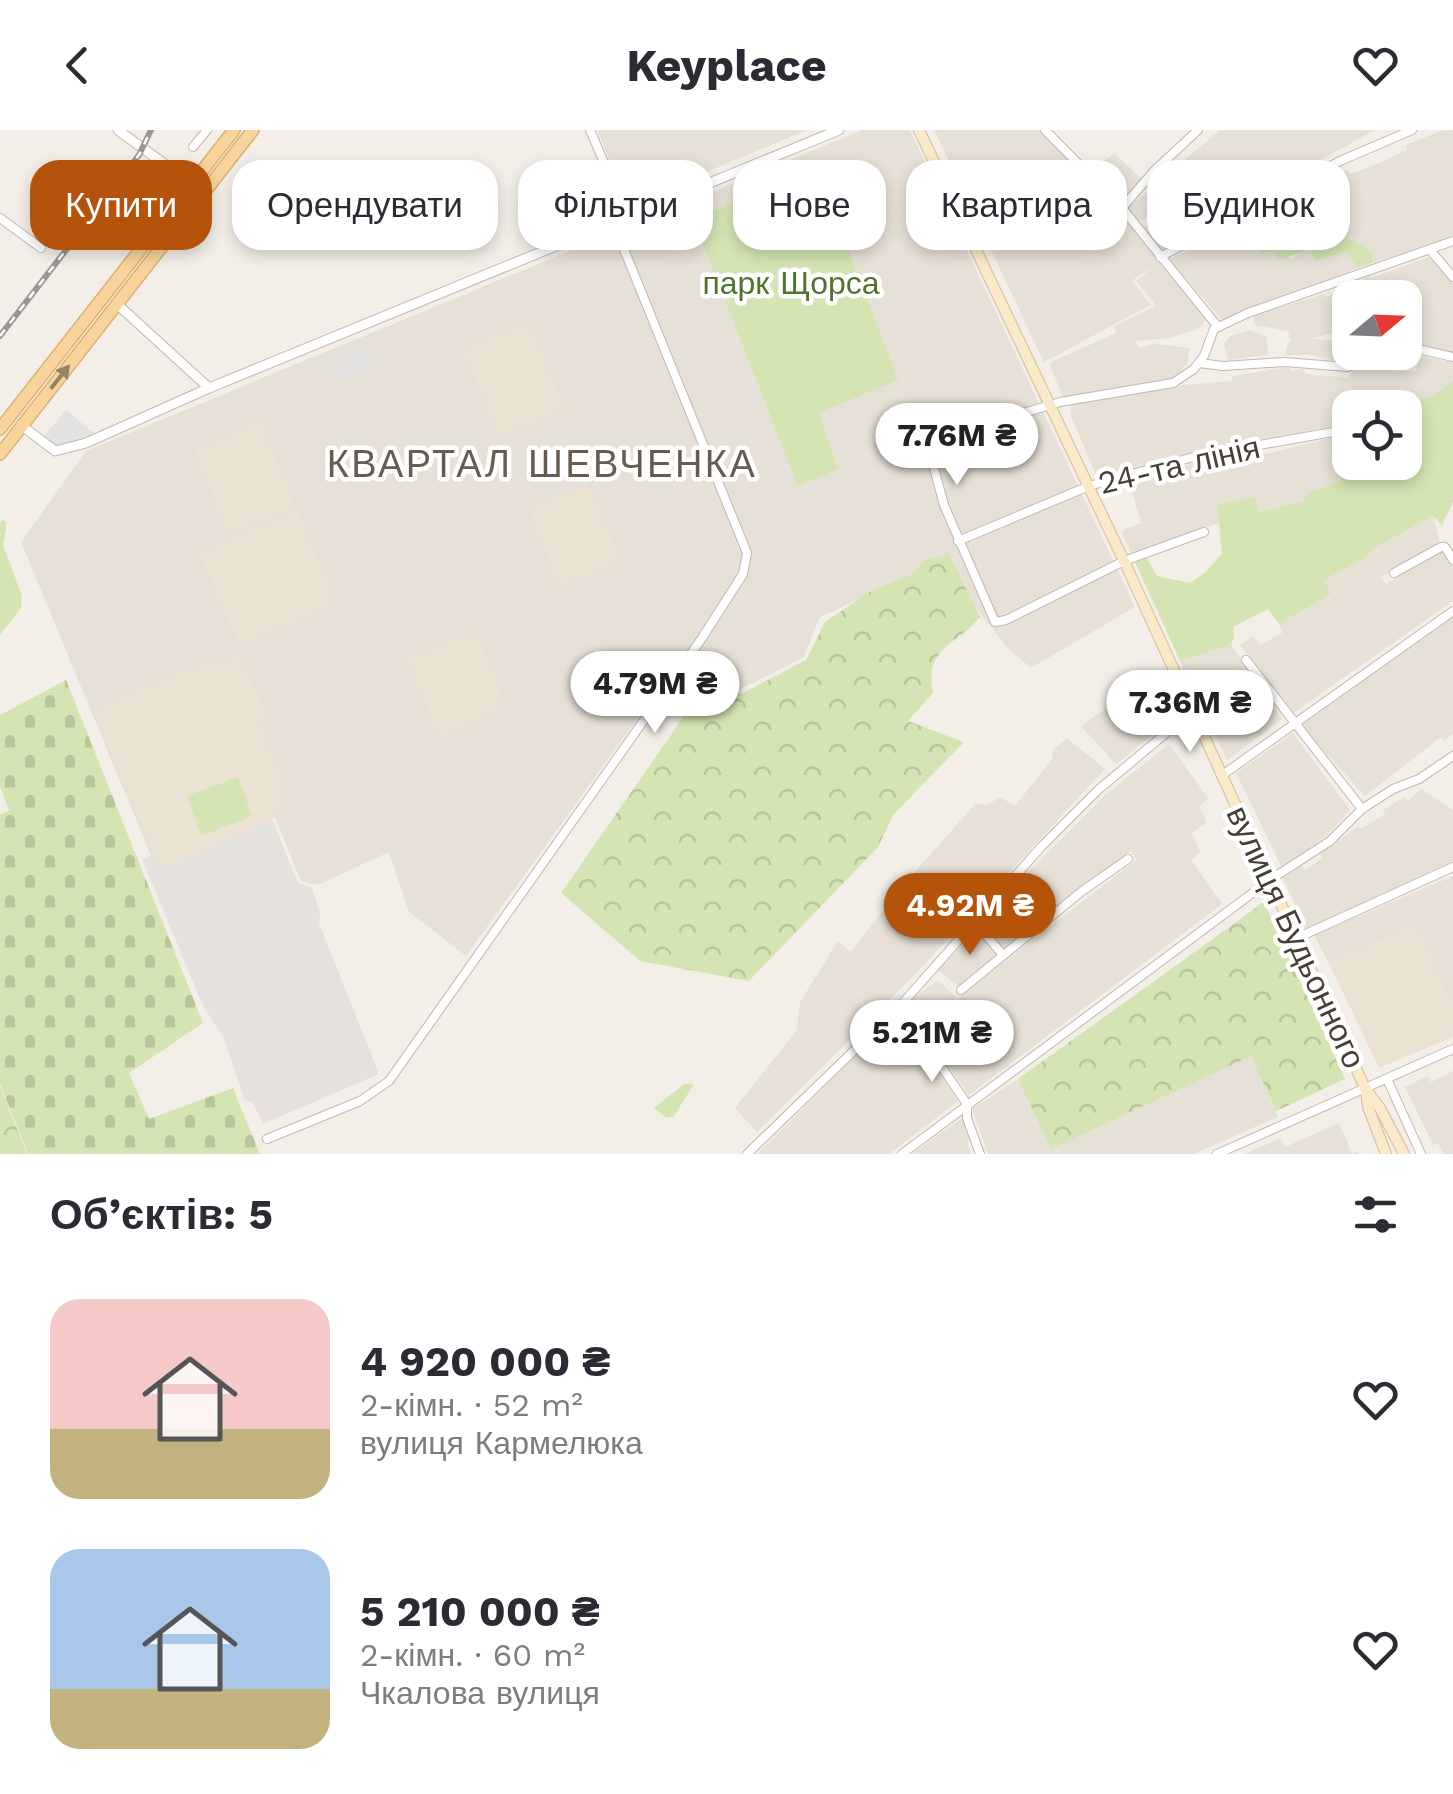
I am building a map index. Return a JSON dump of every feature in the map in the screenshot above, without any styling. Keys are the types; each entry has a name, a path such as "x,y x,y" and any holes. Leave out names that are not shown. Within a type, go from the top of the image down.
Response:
{"main road":[{"path":"211,160 234,130"},
{"path":"212,183 253,130"},
{"name":"вулиця Будьонного","path":"919,130 1052,405 1365,1088 1404,1154"},
{"path":"0,429 141,250"},
{"path":"0,454 159,250"},
{"name":"вулиця Будьонного","path":"1365,1088 1386,1154"}],"street":[{"path":"118,130 160,160"},
{"path":"192,148 206,130"},
{"path":"590,130 603,160"},
{"path":"713,181 839,130"},
{"path":"1045,130 1075,160"},
{"path":"1127,202 1198,130"},
{"path":"1160,257 1340,160 1412,130"},
{"path":"1127,214 1218,327"},
{"path":"0,218 30,240"},
{"path":"1204,532 1124,560 995,622 934,479 927,442 1052,405 1173,384 1199,363 1214,329 1248,313 1453,241"},
{"path":"21,425 50,448 61,450 86,443 209,388 545,250"},
{"path":"267,1139 360,1101 390,1081 743,574 747,553 624,250"},
{"path":"1431,251 1453,277"},
{"path":"117,304 209,388"},
{"path":"1422,350 1453,357"},
{"path":"1199,363 1332,366"},
{"name":"24-та лінія","path":"958,541 1088,486 1197,456 1332,432"},
{"path":"1394,573 1441,547 1453,560"},
{"path":"1221,776 1453,611"},
{"path":"1246,660 1362,808"},
{"path":"748,1154 900,1006 973,920 1098,790 1193,715"},
{"path":"902,1154 1270,880 1330,840 1362,808 1393,789 1419,780 1453,756"},
{"path":"961,990 1128,859"},
{"path":"1296,938 1453,867"},
{"path":"973,920 1003,955"},
{"path":"900,1006 967,1104 967,1118 980,1154"},
{"path":"1217,1154 1453,1050"},
{"path":"1387,1078 1421,1154"}],"shaded area":[{"path":"597,130 807,130 713,169 713,160 609,160"},
{"path":"862,130 910,130 924,160 906,160 906,250 967,250 1135,607 1031,668 1008,648 938,562 819,618 804,657 739,690 686,651 466,956 409,912 389,852 318,885 301,881 275,818 157,870 21,542 86,451 572,250 713,250 713,192 733,183 733,250 886,250 886,160 789,160"},
{"path":"934,130 1047,130 1078,160 948,160"},
{"path":"1220,130 1375,130 1321,160 1185,160"},
{"path":"1443,130 1453,130 1453,236 1373,263 1372,253 1350,246 1350,174 1407,150 1406,145"},
{"path":"1127,165 1147,183 1127,204"},
{"path":"1147,192 1147,219 1132,219 1128,208"},
{"path":"1127,223 1134,231 1147,225 1147,250 1181,250 1159,262 1206,320 1198,329 1170,338 1136,341 1138,348 1155,344 1190,348 1187,364 1172,381 1063,397 1049,363 1116,333 1114,326 1156,306 1136,281 1155,265 1132,281 1151,305 1044,362 991,250 1127,250"},
{"path":"1188,250 1274,250 1291,258 1310,250 1323,250 1345,252 1358,268 1223,321 1169,259"},
{"path":"1428,257 1453,282 1453,354 1422,346 1422,280 1362,280"},
{"path":"1324,294 1332,295 1332,333 1312,339 1332,340 1332,360 1285,355 1291,342 1288,331 1254,325 1254,315"},
{"path":"527,323 565,409 500,434 462,349"},
{"path":"1249,330 1266,336 1268,355 1228,360 1224,344 1230,336"},
{"path":"364,346 373,368 336,384 326,362"},
{"path":"1422,357 1453,362 1453,381 1422,398 1422,390 1332,390 1332,426 1203,450 1097,477 1070,414 1071,405 1183,385 1232,381 1232,376 1289,367 1290,371 1303,369 1306,374 1349,378 1353,370 1422,370"},
{"path":"66,410 95,434 65,445 51,445 42,438"},
{"path":"260,423 295,507 229,534 195,450"},
{"path":"1332,438 1332,480 1342,481 1308,494 1305,501 1260,512 1217,506 1219,523 1131,553 1121,531 1141,523 1129,482 1195,463 1269,453"},
{"path":"588,485 621,560 560,586 528,508"},
{"path":"297,511 336,603 239,644 200,553"},
{"path":"1433,516 1440,541 1381,578 1386,584 1441,551 1453,566 1453,601 1293,713 1240,645 1253,636 1260,645 1282,633 1279,624 1331,594 1324,580"},
{"path":"1453,617 1453,734 1444,741 1441,737 1365,796 1301,726"},
{"path":"476,633 501,692 495,710 439,736 407,659"},
{"path":"1231,645 1282,719 1227,760 1180,661"},
{"path":"240,656 267,716 260,721 286,796 272,819 161,868 93,710 215,659"},
{"path":"1141,683 1170,721 1116,764 1081,726"},
{"path":"1293,733 1350,810 1330,833 1282,868 1236,773"},
{"path":"1067,738 1105,769 917,972 757,1132 735,1108 797,1030 800,1002 838,941 851,952 899,890 975,804 987,805 1000,797 1015,806 1053,758 1052,751"},
{"path":"1169,744 1208,798 1199,806 1207,822 1192,833 1200,852 1192,861 1222,904 969,1095 908,1010 909,1002 938,980 957,999 1136,860 1131,851 1003,949 983,924 1025,875 1105,795"},
{"path":"1421,789 1453,810 1453,861 1306,930 1283,878 1301,866 1305,871 1322,858 1320,854 1359,826 1361,829 1385,814 1383,810 1404,797 1408,801"},
{"path":"272,819 298,883 312,888 319,923 379,1074 263,1124 253,1103 244,1099 224,1038 203,1006 142,859 155,854 161,867"},
{"path":"1453,876 1453,1008 1415,926 1329,963 1314,935"},
{"path":"1415,926 1453,1008 1453,1037 1379,1068 1329,963"},
{"path":"977,930 998,954 959,987 938,970"},
{"path":"899,1013 958,1101 889,1154 757,1154"},
{"path":"1252,1055 1278,1117 1193,1154 988,1154 972,1109 1018,1079 1051,1148"},
{"path":"1453,1071 1453,1154 1443,1154 1438,1143 1433,1145 1405,1087 1427,1076 1431,1082"},
{"path":"962,1118 971,1154 912,1154"},
{"path":"1339,1123 1352,1153 1359,1154 1244,1154 1281,1138 1285,1147"}],"green space":[{"name":"парк Щорса","path":"733,203 733,250 848,250 898,380 819,413 838,469 798,486 705,250 713,250 713,211"},
{"path":"1350,240 1372,253 1373,263 1358,268 1345,252 1315,261 1312,250 1350,250"},
{"path":"1274,250 1309,250 1278,260"},
{"path":"1453,381 1453,502 1442,525 1433,516 1372,549 1366,558 1324,580 1331,594 1279,624 1268,609 1233,627 1231,645 1180,661 1135,562 1147,558 1157,576 1190,583 1222,553 1217,505 1254,497 1260,512 1304,501 1307,494 1341,480 1422,480 1422,398"},
{"path":"3,519 7,523 3,545 22,596 21,608 0,635 0,523"},
{"path":"949,554 980,617 938,656 931,678 933,693 908,721 964,742 893,815 878,847 749,981 640,961 561,893 691,706 708,673 741,694 806,660 825,622 871,591 914,573 923,561"},
{"path":"66,680 203,1023 129,1073 149,1119 233,1088 260,1154 28,1154 0,1084 0,815 9,810 0,787 0,715"},
{"path":"238,777 252,816 201,836 187,796"},
{"path":"1264,902 1345,1079 1276,1111 1251,1056 1051,1149 1018,1079"},
{"path":"684,1084 694,1084 674,1116 666,1118 654,1108"},
{"path":"0,1086 27,1154 0,1154"}],"railway":[{"path":"0,336 139,155 151,130"}],"district":[{"name":"КВАРТАЛ ШЕВЧЕНКА","path":"542,464"}]}
